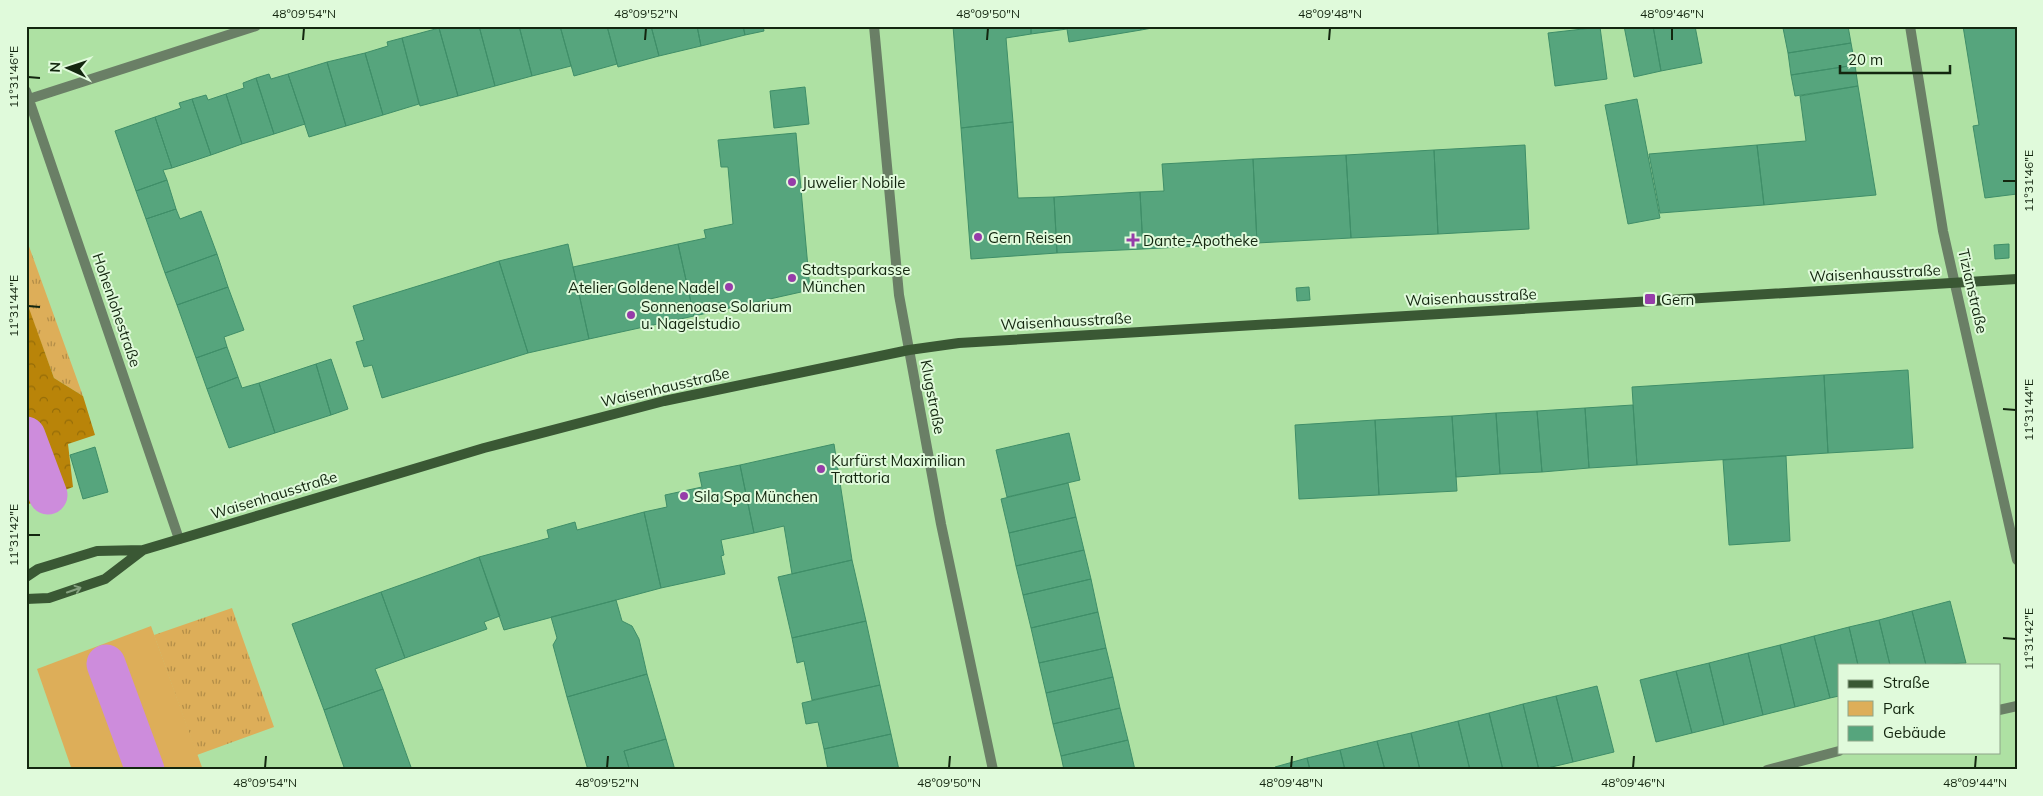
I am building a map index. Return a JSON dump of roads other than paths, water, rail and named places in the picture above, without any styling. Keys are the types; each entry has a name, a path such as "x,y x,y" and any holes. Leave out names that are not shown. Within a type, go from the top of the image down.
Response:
{"street":[{"path":"28,95 256,26"},
{"name":"Klugstraße","path":"874,26 899,296 941,524 993,770"},
{"name":"Tizianstraße","path":"1910,26 1943,231 2017,560"},
{"name":"Hohenlohestraße","path":"28,95 178,540"},
{"name":"Waisenhausstraße","path":"143,550 474,451 664,401 909,350 958,343 2017,279"},
{"path":"26,577 38,569 97,551 143,550"},
{"path":"26,599 49,598 105,579 143,550"},
{"path":"2000,710 2017,706"},
{"path":"1767,770 1838,751"}],"waterway":[{"path":"26,436 48,495"},
{"path":"106,664 145,770"}],"place":[{"name":"Juwelier Nobile","path":"792,182"},
{"name":"Gern Reisen","path":"978,237"},
{"name":"Dante-Apotheke","path":"1133,240"},
{"name":"Stadtsparkasse München","path":"792,278"},
{"name":"Atelier Goldene Nadel","path":"729,287"},
{"name":"Gern","path":"1650,299"},
{"name":"Sonnenoase Solarium u. Nagelstudio","path":"631,315"},
{"name":"Kurfürst Maximilian Trattoria","path":"821,469"},
{"name":"Sila Spa München","path":"684,496"}]}
